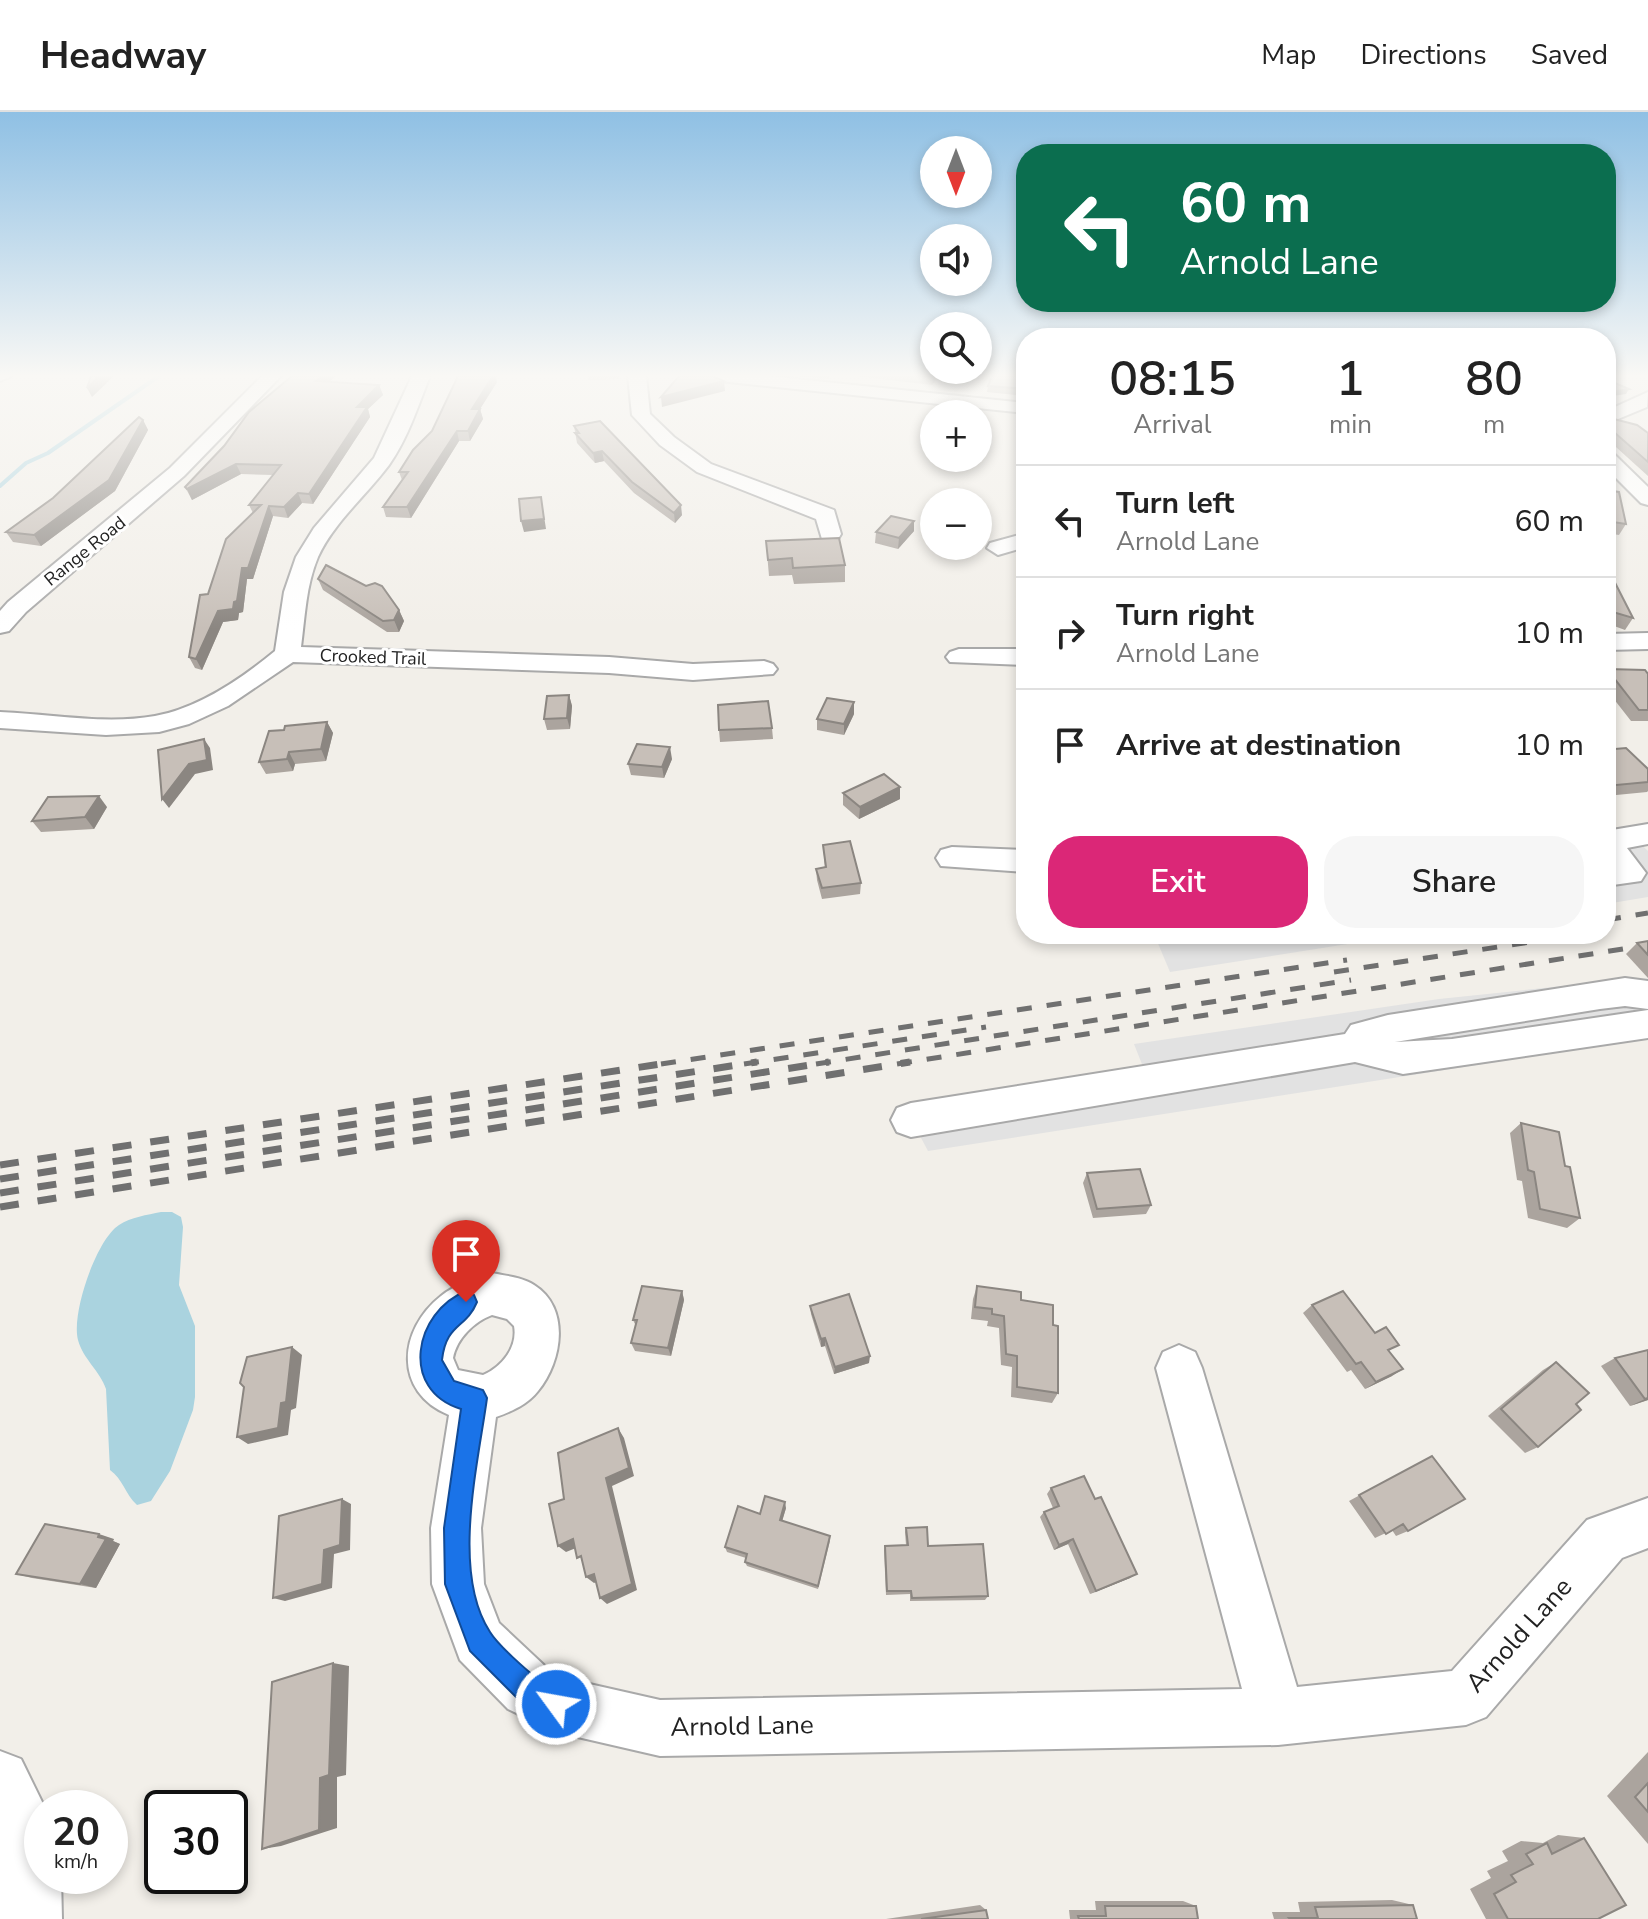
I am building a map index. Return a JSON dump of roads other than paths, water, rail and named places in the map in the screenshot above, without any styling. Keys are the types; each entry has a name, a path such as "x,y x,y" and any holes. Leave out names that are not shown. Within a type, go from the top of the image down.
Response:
{"street":[{"name":"Range Road","path":"0,626 17,607 191,460"},
{"path":"287,654 300,574 308,555 321,533 348,505 382,460"},
{"path":"693,460 704,468 826,515 830,534"},
{"path":"1616,467 1648,499"},
{"path":"998,548 1016,543"},
{"path":"1616,642 1648,641"},
{"name":"Crooked Trail","path":"0,720 144,726 183,716 224,696 268,671 287,654 609,665 693,672 764,669"},
{"path":"959,657 1016,657"},
{"path":"1616,840 1648,834"},
{"path":"1616,855 1630,873 1616,874"},
{"path":"952,858 1016,861"},
{"path":"1648,995 1625,992 1388,1029 1361,1038 1369,1053 1403,1059 1533,1044 1648,1024"},
{"path":"911,1120 1363,1046"},
{"path":"1179,1368 1278,1717"},
{"name":"Arnold Lane","path":"475,1398 456,1528 458,1584 479,1641 528,1689 556,1704 660,1728 1278,1717 1466,1697 1605,1538 1648,1523"},
{"path":"0,1780 21,1822 30,1872 31,1919"}],"water":[{"path":"172,1212 181,1217 183,1227 179,1285 195,1326 195,1397 170,1471 151,1501 137,1505 110,1470 106,1389 80,1347 78,1313 87,1278 110,1233 129,1220"}],"waterway":[{"path":"0,486 32,460"}],"railway":[{"path":"1616,918 1648,913"},
{"path":"1334,972 1517,944"},
{"path":"897,1064 1648,945"},
{"path":"661,1064 1347,960"},
{"path":"816,1064 1351,980"},
{"path":"750,1063 986,1027"},
{"path":"0,1165 674,1062"},
{"path":"750,1063 757,1062"},
{"path":"0,1193 829,1062"},
{"path":"0,1207 910,1062"},
{"path":"0,1179 750,1063"},
{"path":"744,1064 750,1063"}]}
